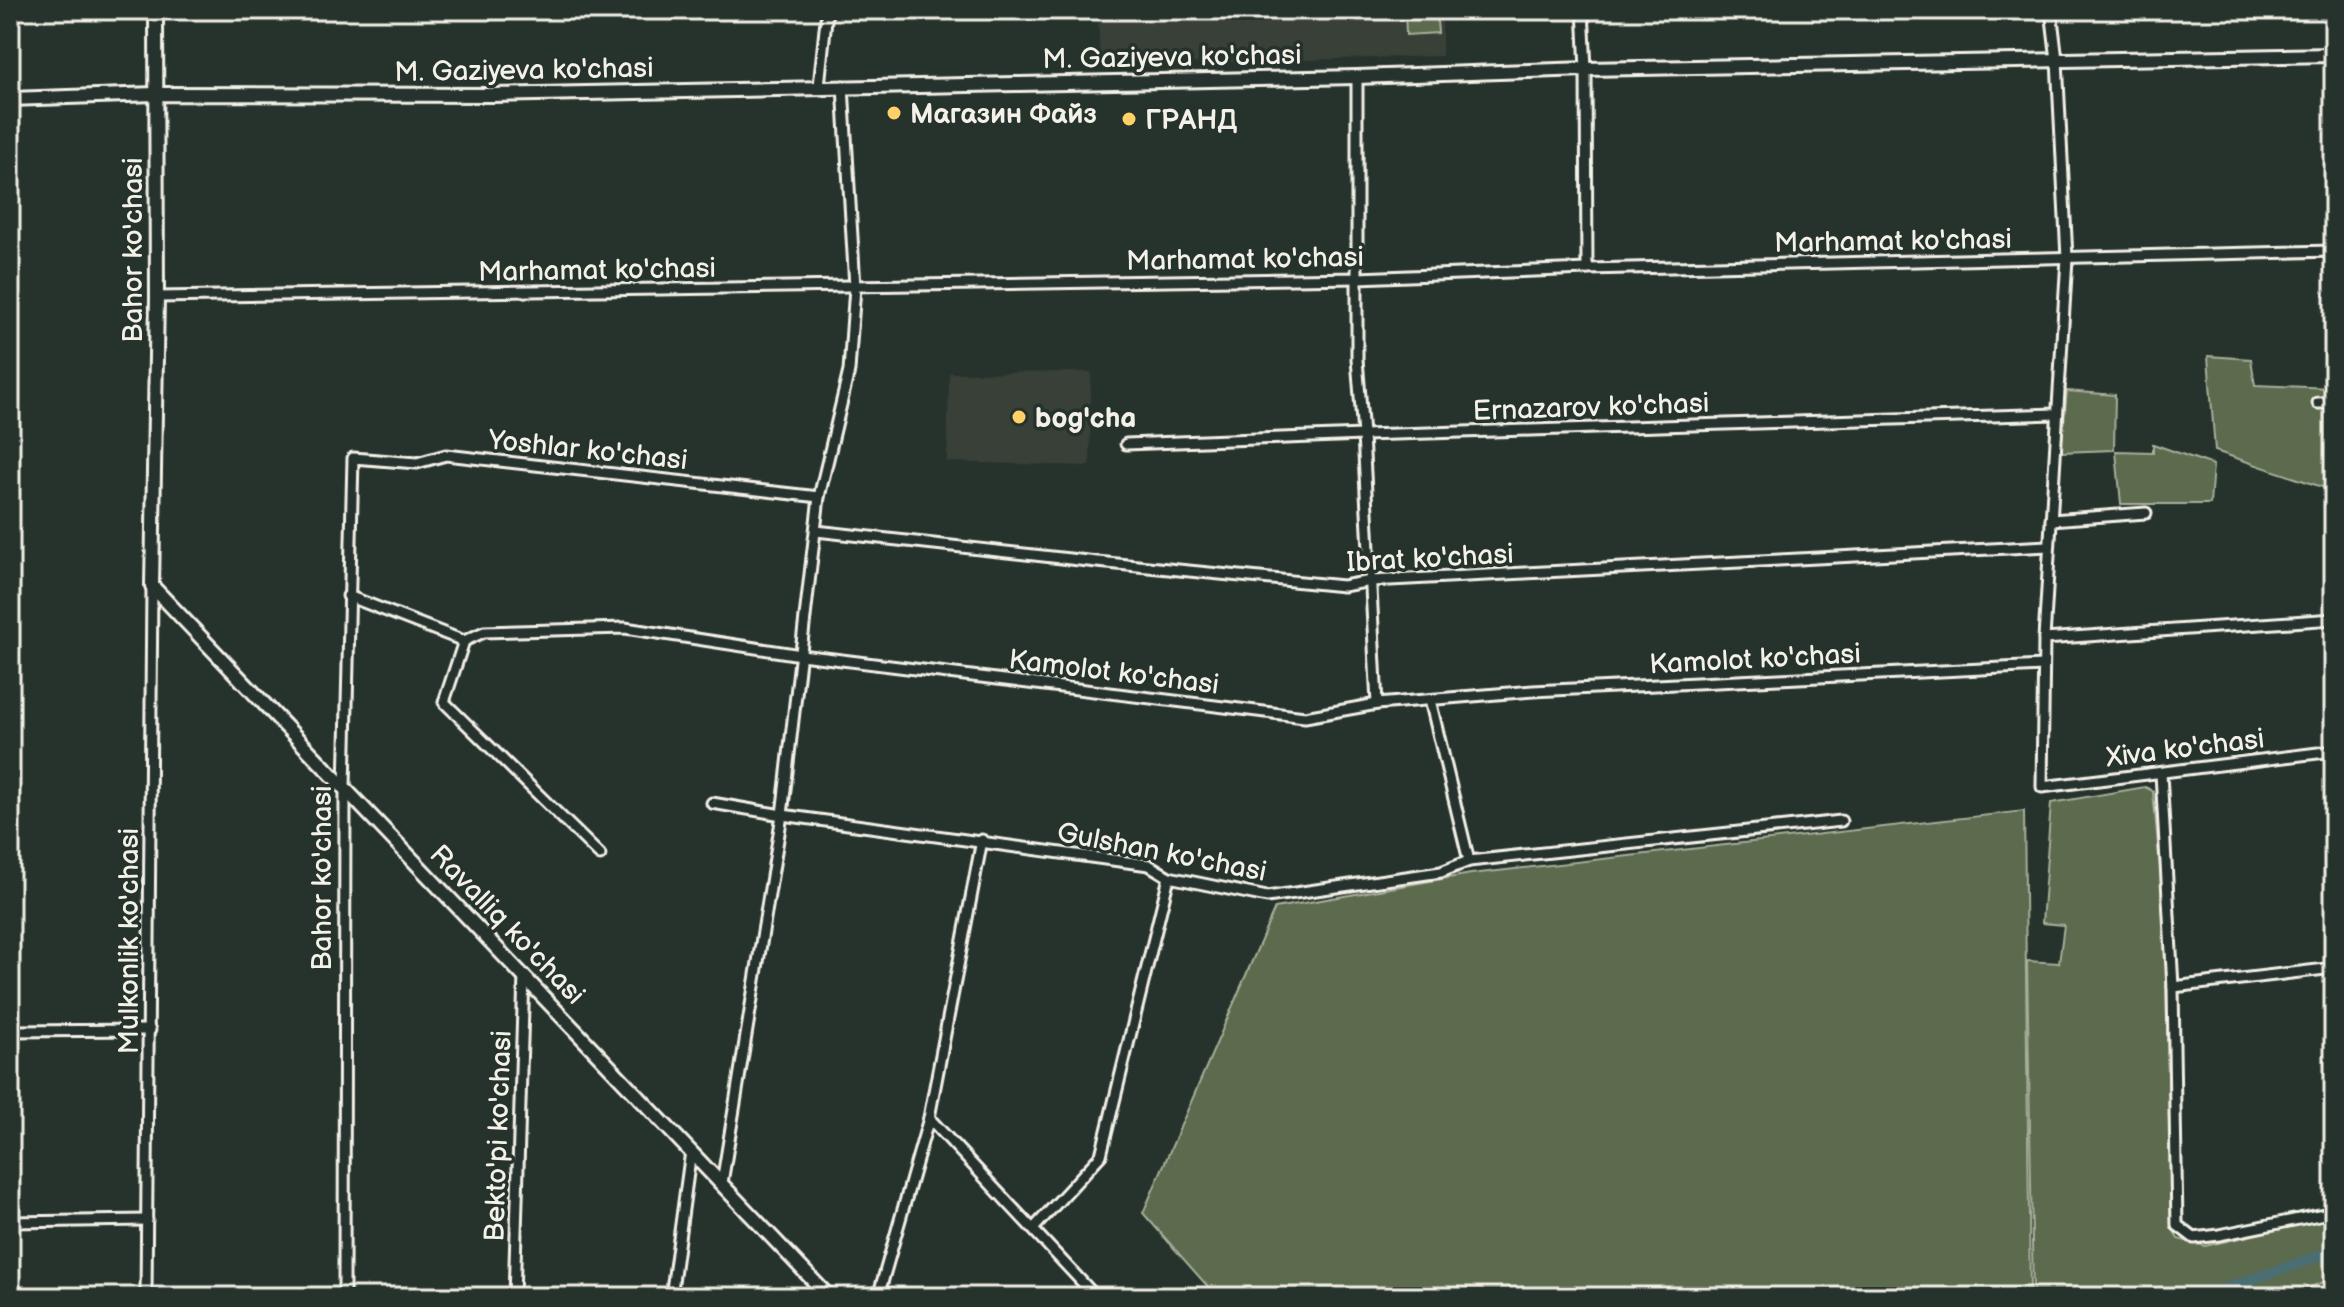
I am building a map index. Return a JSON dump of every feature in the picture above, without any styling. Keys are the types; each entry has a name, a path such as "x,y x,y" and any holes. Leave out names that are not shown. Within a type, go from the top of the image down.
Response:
{"street":[{"name":"Bahor ko'chasi","path":"152,586 157,297 156,10"},
{"path":"819,86 827,10"},
{"path":"1583,10 1587,269"},
{"path":"2043,666 2067,258 2057,60 2051,10"},
{"name":"M. Gaziyeva ko'chasi","path":"10,99 155,94 492,95 2334,55"},
{"path":"1357,77 1357,359 1377,704"},
{"path":"722,1183 782,815 819,497 849,371 855,287 843,86"},
{"name":"Marhamat ko'chasi","path":"157,297 1358,278 1587,269 2334,251"},
{"path":"2318,403 2334,403"},
{"name":"Ernazarov ko'chasi","path":"1126,444 2057,414"},
{"name":"Yoshlar ko'chasi","path":"353,458 417,463 446,455 819,497"},
{"name":"Bahor ko'chasi","path":"344,1297 345,787 353,458"},
{"path":"2051,520 2146,513"},
{"name":"Ibrat ko'chasi","path":"816,531 1343,586 1371,581 2049,546"},
{"name":"Ravalliq ko'chasi","path":"152,586 829,1297"},
{"name":"Mulkonlik ko'chasi","path":"146,1297 152,586"},
{"path":"348,596 464,641 444,702 600,855"},
{"path":"2044,639 2334,619"},
{"name":"Kamolot ko'chasi","path":"464,641 484,632 625,628 801,655 1305,717 1377,704 1533,691 2043,666"},
{"name":"Xiva ko'chasi","path":"2043,666 2042,787 2334,751"},
{"path":"1430,700 1469,861"},
{"path":"2161,773 2173,987 2177,1225 2194,1238 2334,1212"},
{"name":"Gulshan ko'chasi","path":"712,803 1149,865 1169,877 1267,897 1441,872 1469,861 1841,821"},
{"path":"878,1297 929,1118 982,840"},
{"path":"1034,1228 1101,1155 1169,877"},
{"path":"2173,987 2334,968"},
{"name":"Bekto'pi ko'chasi","path":"514,1297 524,975"},
{"path":"10,1031 150,1030"},
{"path":"929,1118 1096,1297"},
{"path":"671,1297 691,1151"},
{"path":"10,1222 147,1220"}],"shaded area":[{"path":"1098,10 1442,10 1442,56 1100,66"},
{"name":"bog'cha","path":"1091,372 1090,466 947,462 949,373"}],"green space":[{"path":"1405,10 1436,10 1438,33 1406,35"},
{"path":"2208,356 2251,359 2255,385 2331,388 2334,491 2215,451"},
{"path":"2067,391 2115,395 2114,450 2061,452"},
{"path":"2153,444 2213,465 2210,504 2121,504 2116,451 2153,452"},
{"path":"2145,787 2153,791 2165,921 2171,1225 2178,1239 2205,1246 2334,1217 2334,1278 2285,1297 2033,1297 2027,961 2059,963 2064,925 2042,923 2051,803"},
{"path":"2024,811 2030,1297 1217,1297 1143,1213 1275,908 1471,874"}],"waterway":[{"path":"2201,1297 2334,1251"}],"place":[{"name":"Магазин Файз","path":"894,113"},
{"name":"ГРАНД","path":"1129,119"},
{"name":"bog'cha","path":"1019,417"}]}
